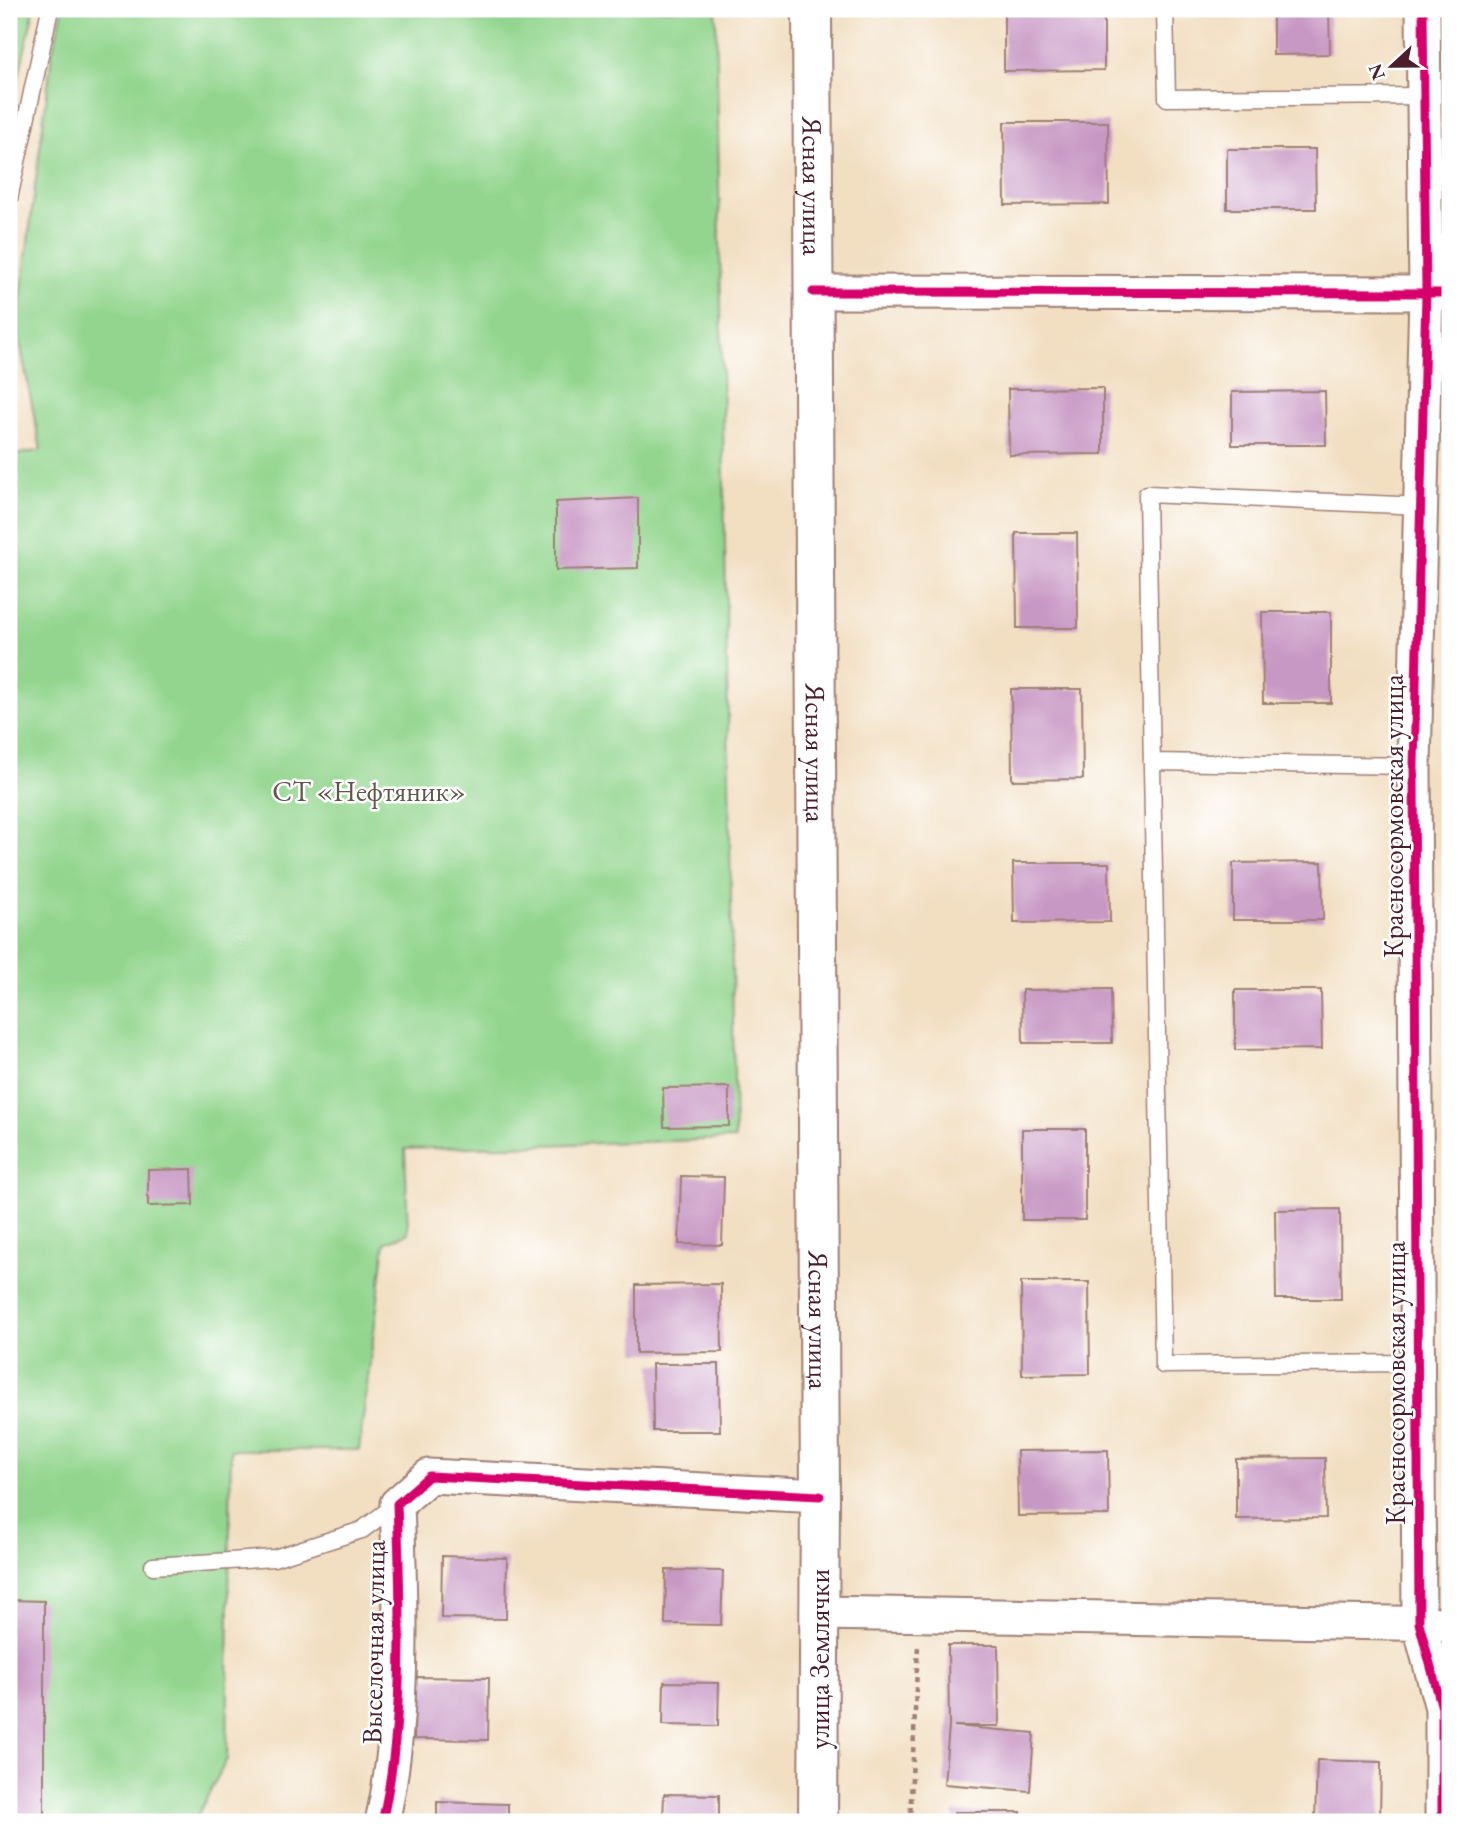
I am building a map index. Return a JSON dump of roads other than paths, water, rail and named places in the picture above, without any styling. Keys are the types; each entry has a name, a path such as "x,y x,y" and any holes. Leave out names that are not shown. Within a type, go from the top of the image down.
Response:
{"main road":[{"name":"Ясная улица","path":"812,9 820,1496"},
{"name":"улица Землячки","path":"818,1822 820,1496"}],"street":[{"name":"Красносормовская улица","path":"1423,9 1423,96 1438,293 1422,506 1414,766 1417,1363 1441,1708 1442,1822"},
{"path":"813,292 1438,293"},
{"name":"Выселочная улица","path":"382,1822 394,1771 400,1578 397,1504 429,1476 820,1496"},
{"path":"819,1613 1435,1624"}],"lane":[{"path":"9,200 50,9"},
{"path":"1165,9 1167,98 1423,96"},
{"path":"1417,1363 1163,1365 1147,494 1422,506"},
{"path":"1152,762 1414,766"},
{"path":"153,1566 274,1558 362,1530 397,1504"}],"park label":[{"name":"СТ «Нефтяник»","path":"369,791"}]}
